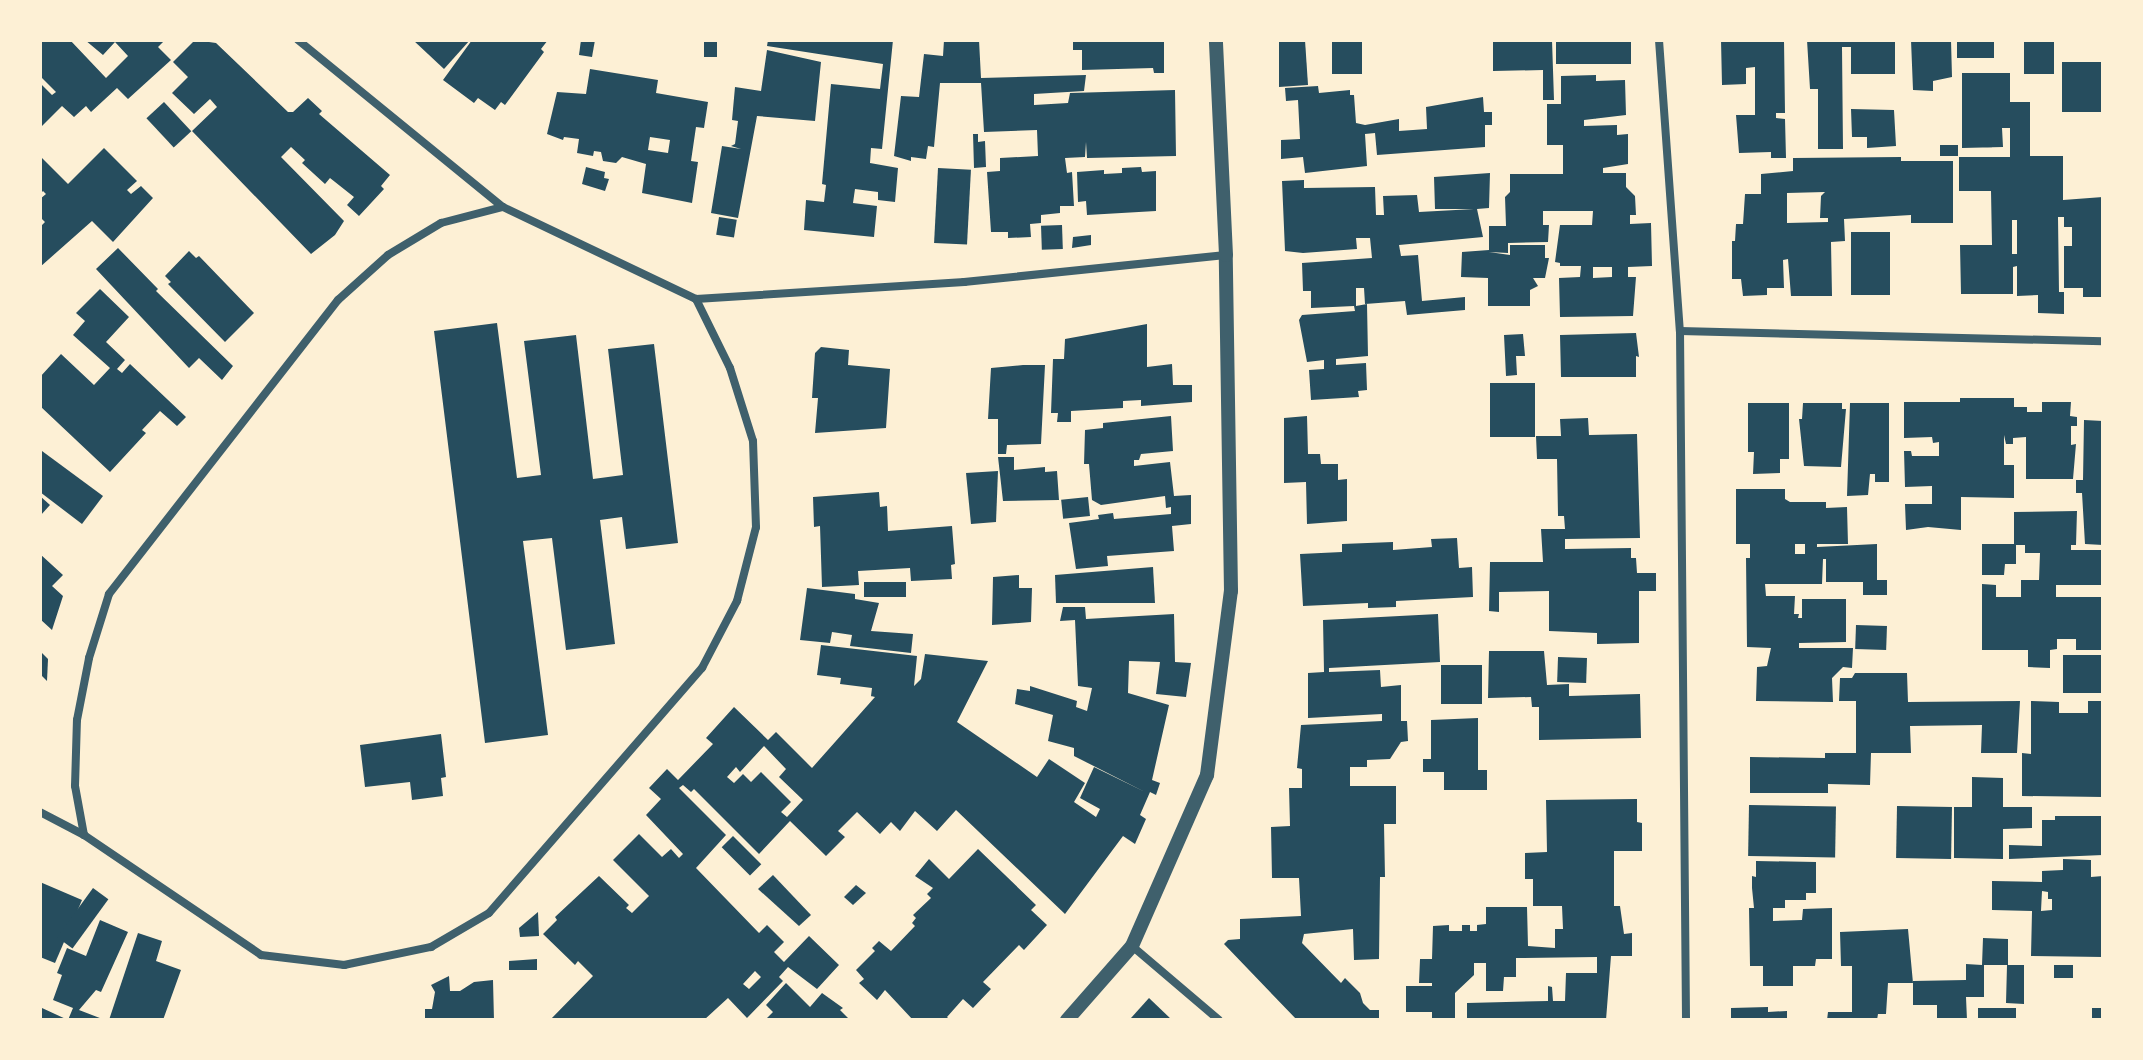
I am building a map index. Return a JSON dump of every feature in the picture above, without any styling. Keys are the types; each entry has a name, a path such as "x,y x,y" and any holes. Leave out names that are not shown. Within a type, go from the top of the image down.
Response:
{"street":[{"path":"298,40 503,207 696,299 964,282 1226,255"},
{"path":"1067,1020 1132,946 1207,775 1231,591 1226,255 1216,40"},
{"path":"1659,40 1680,331 1686,1020"},
{"path":"84,835 75,786 77,720 89,658 109,594 338,300 388,255 441,223 503,207"},
{"path":"40,812 84,835 261,955 344,965 431,947 489,913 702,668 737,601 756,527 753,441 730,368 696,299"},
{"path":"1680,331 2103,341"},
{"path":"1132,946 1219,1020"}],"building":[{"path":"40,40 70,40 106,78 128,56 115,42 103,55 85,40 165,40 158,47 171,60 128,99 117,88 91,112 86,106 74,117 62,106 40,128 40,83 52,95 56,92 40,76"},
{"path":"195,40 216,43 288,112 293,112 308,98 322,111 319,114 390,175 381,186 384,189 359,216 347,205 354,197 330,178 325,184 302,163 305,160 291,147 281,157 344,221 335,235 311,254 192,131 217,107 210,99 194,114 172,93 188,77 173,62"},
{"path":"413,40 470,40 444,69"},
{"path":"472,40 548,40 541,49 544,52 505,105 501,102 495,110 478,98 474,103 443,80"},
{"path":"581,40 595,40 592,57 579,55"},
{"path":"704,40 717,40 717,57 704,57"},
{"path":"768,40 893,40 882,149 871,148 870,163 898,168 895,202 878,200 878,192 855,189 853,203 877,206 874,237 804,230 806,200 824,202 826,185 822,184 831,84 880,89 883,64 767,46"},
{"path":"944,40 979,40 981,78 1086,75 1084,91 1034,94 1034,105 1068,103 1070,93 1175,90 1176,156 1087,158 1086,142 1085,157 1065,158 1067,173 1072,172 1074,206 1060,206 1060,213 1041,215 1041,223 1030,224 1031,237 1008,238 1008,232 991,232 987,172 1000,171 1000,158 1038,156 1037,130 984,132 981,83 940,83 934,147 928,146 926,159 911,157 911,161 894,156 901,96 919,97 924,54 943,56"},
{"path":"1073,40 1164,40 1164,73 1154,73 1153,68 1082,70 1082,50 1073,50"},
{"path":"1279,40 1305,40 1308,85 1279,87"},
{"path":"1332,40 1362,40 1362,74 1332,74"},
{"path":"1493,40 1552,40 1554,100 1543,100 1543,70 1493,71"},
{"path":"1556,40 1631,40 1631,64 1556,64"},
{"path":"1721,40 1784,40 1785,113 1776,113 1776,118 1785,119 1786,158 1771,158 1771,152 1739,153 1736,115 1755,115 1755,67 1746,68 1746,84 1722,85"},
{"path":"1807,40 1895,40 1895,74 1851,74 1851,47 1842,47 1843,149 1818,149 1818,89 1810,89"},
{"path":"1911,40 1951,40 1952,77 1933,81 1933,91 1913,90"},
{"path":"1957,40 1994,40 1994,58 1957,58"},
{"path":"2024,40 2054,40 2054,74 2024,74"},
{"path":"767,50 821,62 815,121 757,116 738,218 711,213 722,146 741,149 731,146 735,144 738,121 732,120 735,87 761,91"},
{"path":"2062,62 2101,62 2101,112 2062,112"},
{"path":"590,69 658,80 656,93 708,102 704,128 696,127 691,161 698,162 692,203 642,193 646,164 622,157 616,163 603,161 601,152 594,151 593,156 577,153 579,139 564,137 563,140 547,134 557,92 586,94","holes":["650,137 670,140 668,153 648,150"]},
{"path":"1962,73 2010,73 2010,102 2030,102 2030,156 2063,156 2063,200 2103,197 2103,297 2083,297 2083,288 2064,288 2064,246 2072,246 2072,227 2064,227 2064,217 2058,217 2059,292 2064,292 2064,314 2038,313 2038,295 2017,296 2017,266 2013,267 2013,294 1961,294 1960,245 1992,245 1991,191 1959,191 1959,157 2010,157 2010,128 2002,128 2003,147 1962,148","holes":["2012,220 2017,220 2017,254 2012,254"]},
{"path":"1596,75 1596,81 1625,80 1626,115 1584,120 1584,126 1617,125 1617,135 1628,134 1628,164 1603,168 1603,173 1626,173 1626,187 1635,196 1636,215 1630,215 1630,224 1651,223 1652,266 1628,267 1628,277 1636,277 1633,316 1560,317 1559,278 1580,277 1581,266 1560,266 1555,262 1560,225 1592,225 1593,211 1543,211 1543,225 1549,225 1548,242 1508,243 1508,253 1489,252 1510,255 1510,245 1545,245 1545,258 1549,258 1545,278 1533,278 1538,286 1530,290 1530,306 1488,306 1488,278 1461,277 1462,252 1489,250 1489,226 1506,226 1505,197 1510,192 1510,174 1563,174 1563,145 1547,145 1547,104 1561,104 1561,76","holes":["1593,267 1612,267 1612,277 1593,278"]},
{"path":"1318,86 1319,93 1350,90 1350,95 1354,95 1356,123 1365,125 1399,119 1399,131 1427,129 1426,107 1483,97 1484,112 1492,112 1492,125 1485,125 1485,147 1377,155 1375,133 1365,134 1367,166 1305,173 1303,157 1281,159 1281,140 1300,139 1298,100 1286,101 1285,88"},
{"path":"164,102 191,131 174,148 146,118"},
{"path":"1851,109 1894,110 1896,146 1867,148 1867,137 1852,137"},
{"path":"973,134 978,134 978,142 985,141 986,167 974,168"},
{"path":"1940,145 1958,145 1958,156 1940,156"},
{"path":"104,148 137,181 127,190 131,194 141,186 153,198 113,242 92,221 40,267 40,227 45,222 40,217 40,199 46,194 43,191 40,194 40,156 68,184"},
{"path":"1901,157 1901,161 1953,161 1953,223 1911,223 1911,215 1844,219 1845,241 1831,242 1832,296 1791,296 1788,259 1783,260 1784,288 1767,288 1767,295 1743,296 1741,279 1732,279 1732,241 1735,241 1736,224 1743,224 1745,194 1761,194 1761,174 1793,171 1793,158","holes":["1825,192 1821,196 1820,218 1828,218 1828,222 1787,223 1787,193"]},
{"path":"586,167 605,172 604,178 609,179 605,191 582,184"},
{"path":"1141,167 1142,172 1156,171 1156,211 1087,215 1086,201 1078,202 1077,172 1104,170 1104,174 1122,173 1122,168"},
{"path":"938,168 971,170 967,245 934,243"},
{"path":"1490,173 1489,208 1477,209 1483,237 1399,245 1401,256 1418,255 1422,301 1465,297 1465,310 1407,315 1405,301 1365,304 1364,288 1356,288 1356,306 1367,304 1368,356 1336,359 1336,365 1366,363 1367,390 1358,391 1359,397 1311,400 1309,370 1324,369 1324,360 1307,362 1299,320 1302,315 1355,311 1354,306 1311,308 1311,291 1303,291 1302,263 1372,258 1370,238 1356,238 1357,249 1303,253 1285,251 1282,181 1304,180 1304,188 1375,187 1376,215 1384,215 1383,196 1417,195 1419,212 1474,209 1435,209 1434,177"},
{"path":"719,217 737,220 734,238 716,235"},
{"path":"1062,225 1063,249 1042,250 1041,226"},
{"path":"1851,232 1890,232 1890,295 1851,295"},
{"path":"1091,235 1091,245 1072,248 1073,237"},
{"path":"118,248 158,289 156,291 233,366 222,380 199,358 189,368 96,269"},
{"path":"189,251 196,258 199,256 254,313 225,342 168,284 171,282 165,276"},
{"path":"100,289 129,317 106,342 125,360 117,369 122,373 130,364 186,417 177,426 160,411 142,430 146,433 110,472 40,406 40,377 61,354 94,385 110,368 73,335 85,321 76,313"},
{"path":"497,323 517,478 541,475 524,341 576,335 593,479 623,475 608,349 654,344 678,543 626,549 622,517 600,520 615,644 566,650 552,538 523,541 548,735 485,743 434,331"},
{"path":"1147,324 1147,367 1172,364 1173,385 1192,385 1192,402 1141,406 1141,400 1123,401 1123,408 1071,411 1071,422 1057,422 1058,413 1051,413 1053,359 1064,359 1065,339"},
{"path":"1636,333 1639,357 1636,356 1636,377 1561,377 1560,335"},
{"path":"1523,334 1525,356 1516,356 1517,375 1506,376 1504,335"},
{"path":"821,347 849,350 848,365 890,369 886,428 815,433 818,398 812,398 815,353"},
{"path":"1045,365 1041,444 1007,445 1006,454 998,454 998,419 988,419 991,368"},
{"path":"1490,383 1535,383 1535,437 1490,437"},
{"path":"1960,398 2014,398 2014,407 2027,407 2027,412 2042,412 2042,402 2071,402 2070,416 2077,417 2077,426 2071,426 2071,445 2076,444 2073,479 2026,479 2026,437 2013,438 2013,444 2006,444 2004,435 2004,465 2014,465 2014,498 1961,497 1961,530 1928,527 1906,530 1905,504 1932,504 1932,486 1905,487 1904,451 1911,451 1912,456 1939,456 1939,442 1933,443 1932,437 1904,438 1904,402 1960,402"},
{"path":"1748,403 1789,403 1789,459 1780,459 1780,473 1753,474 1754,452 1748,452"},
{"path":"1803,403 1842,403 1842,409 1846,409 1841,467 1804,466 1799,419 1802,419"},
{"path":"1850,403 1889,403 1889,482 1875,482 1875,474 1870,474 1868,495 1847,496"},
{"path":"1171,416 1173,451 1141,454 1139,460 1134,460 1134,466 1170,462 1174,496 1191,495 1191,524 1172,526 1174,551 1107,556 1108,566 1076,569 1069,523 1099,519 1098,515 1113,513 1114,519 1171,514 1171,507 1166,508 1165,496 1101,505 1092,500 1089,464 1084,464 1085,430 1103,428 1103,423"},
{"path":"1307,416 1308,454 1320,454 1321,464 1338,464 1338,480 1347,479 1347,521 1307,524 1306,482 1284,483 1284,418"},
{"path":"1588,418 1589,435 1637,434 1640,538 1565,539 1565,549 1631,548 1631,558 1636,558 1637,573 1656,573 1656,591 1639,591 1639,643 1597,644 1597,633 1549,631 1549,591 1499,592 1499,612 1489,611 1490,562 1543,562 1541,529 1565,529 1564,516 1558,516 1557,459 1537,459 1536,436 1561,436 1560,419"},
{"path":"2084,420 2103,421 2103,545 2085,544 2082,493 2076,493 2076,480 2083,480"},
{"path":"42,451 103,496 82,524 40,492"},
{"path":"998,457 1014,457 1014,470 1045,467 1045,472 1057,471 1059,500 1003,501"},
{"path":"998,471 996,522 971,524 966,473"},
{"path":"1736,489 1785,489 1785,499 1790,502 1826,502 1826,508 1847,507 1848,544 1817,544 1817,547 1877,544 1877,580 1887,580 1887,595 1863,595 1863,582 1826,582 1826,559 1823,559 1822,584 1765,584 1766,596 1795,596 1794,614 1799,614 1798,618 1802,618 1802,599 1846,599 1846,642 1799,643 1799,648 1853,648 1852,668 1843,667 1832,678 1833,702 1756,701 1757,667 1767,666 1771,648 1747,647 1746,558 1750,558 1750,544 1736,544","holes":["1795,544 1805,544 1805,554 1795,554"]},
{"path":"879,492 880,507 887,506 888,531 952,526 955,564 951,565 952,579 911,581 910,568 858,571 859,585 822,587 820,526 814,527 813,497"},
{"path":"40,496 50,505 40,516"},
{"path":"1088,497 1090,516 1063,519 1061,500"},
{"path":"2077,511 2076,545 2071,545 2071,550 2103,550 2103,585 2056,585 2056,597 2103,597 2103,650 2076,650 2076,639 2057,639 2057,649 2050,650 2050,668 2028,667 2028,650 1982,650 1982,584 1996,585 1996,597 2021,597 2021,580 2039,580 2040,553 2025,553 2025,545 2016,545 2016,564 2005,564 2004,575 1982,575 1982,544 2014,544 2014,512"},
{"path":"1457,538 1459,568 1472,567 1473,597 1396,601 1396,607 1368,608 1368,603 1303,606 1300,554 1342,552 1342,544 1393,542 1393,550 1432,547 1431,539"},
{"path":"40,554 63,575 52,586 63,596 52,630 40,619"},
{"path":"1153,567 1155,603 1056,603 1055,575"},
{"path":"1019,575 1019,588 1032,588 1031,622 992,625 993,577"},
{"path":"864,582 906,582 906,597 864,597"},
{"path":"807,588 855,594 855,599 879,603 871,631 913,634 911,653 850,646 852,635 832,632 830,643 800,640"},
{"path":"1063,607 1085,607 1086,619 1174,614 1175,662 1191,663 1186,697 1156,694 1160,662 1129,661 1128,693 1169,705 1152,780 1160,783 1156,795 1150,792 1140,815 1146,819 1135,844 1123,836 1065,914 956,810 937,831 915,811 900,831 891,822 880,834 857,812 838,831 845,837 826,856 790,821 759,854 694,789 691,792 683,785 679,788 726,835 696,868 759,933 767,925 784,942 774,952 784,962 809,936 839,965 817,989 788,967 779,977 783,981 747,1018 728,998 704,1020 550,1020 593,976 578,961 575,965 543,934 557,920 555,917 599,876 629,905 626,908 632,913 649,896 613,860 639,834 662,857 671,849 679,858 683,854 646,815 661,799 649,788 667,769 678,780 713,744 706,738 734,707 768,740 776,732 812,768 875,697 871,696 872,688 840,684 841,678 817,675 821,645 917,656 914,686 921,679 925,654 988,661 957,722 1037,777 1049,759 1085,783 1074,802 1096,817 1100,809 1080,798 1094,767 1145,792 1074,756 1074,748 1048,741 1053,715 1015,704 1017,689 1030,691 1030,686 1077,701 1076,707 1087,711 1092,688 1078,686 1075,620 1060,621","holes":["764,746 786,769 779,777 803,800 787,817 781,812 791,802 761,772 751,782 743,774 734,783 727,777 736,767 740,772","755,971 761,977 749,989 743,984"]},
{"path":"1438,614 1440,662 1329,668 1329,672 1380,670 1381,687 1401,685 1401,721 1407,721 1408,741 1401,742 1390,759 1367,760 1367,767 1350,767 1350,786 1396,786 1396,824 1384,824 1385,877 1380,877 1379,959 1354,960 1353,929 1304,934 1302,943 1341,983 1345,978 1360,993 1363,1003 1370,1010 1379,1010 1379,1020 1297,1020 1224,944 1228,940 1240,939 1240,919 1301,916 1299,878 1272,878 1271,827 1290,826 1289,788 1302,788 1302,769 1297,768 1301,725 1382,721 1382,714 1308,718 1308,673 1324,672 1323,620"},
{"path":"1856,625 1887,626 1886,650 1855,649"},
{"path":"40,651 48,659 47,681 40,674"},
{"path":"1489,651 1544,651 1547,685 1569,684 1569,696 1640,694 1641,738 1539,740 1539,707 1532,707 1531,697 1488,698"},
{"path":"2063,655 2103,655 2103,693 2063,693"},
{"path":"1558,657 1587,658 1586,683 1557,682"},
{"path":"1441,665 1482,665 1482,704 1441,704"},
{"path":"1855,673 1907,673 1908,702 2020,701 2017,753 1981,753 1982,725 1910,726 1911,753 1871,753 1870,785 1828,784 1828,793 1750,793 1750,757 1825,758 1825,753 1856,753 1856,701 1839,701 1840,678 1852,678"},
{"path":"2031,701 2059,702 2059,713 2088,713 2088,701 2103,701 2103,797 2022,796 2022,753 2031,754"},
{"path":"1478,718 1478,770 1487,770 1487,790 1444,790 1444,772 1423,772 1423,759 1431,759 1431,720"},
{"path":"441,734 446,777 441,778 443,796 412,800 410,782 365,787 360,745"},
{"path":"1972,777 2003,778 2003,807 2032,807 2032,828 2003,829 2003,859 1954,858 1954,807 1972,807"},
{"path":"1637,799 1637,822 1642,823 1642,851 1614,851 1614,906 1620,906 1624,934 1632,933 1632,956 1611,956 1606,1020 1467,1020 1467,1003 1548,1001 1548,986 1552,987 1553,1001 1565,1001 1566,973 1597,973 1597,957 1516,958 1516,977 1504,977 1503,991 1486,991 1486,963 1474,963 1474,975 1455,993 1455,1020 1432,1020 1432,1012 1406,1012 1406,986 1432,986 1432,983 1419,983 1420,959 1432,959 1433,926 1449,925 1449,931 1462,931 1462,925 1470,925 1470,931 1477,931 1477,925 1486,924 1486,907 1527,907 1528,946 1555,948 1555,929 1563,929 1562,906 1533,906 1533,879 1525,879 1525,853 1547,852 1546,800"},
{"path":"1749,805 1836,807 1835,858 1748,856"},
{"path":"1897,806 1952,807 1951,859 1896,858"},
{"path":"2055,816 2103,816 2103,855 2009,859 2009,845 2042,846 2042,820 2055,820"},
{"path":"733,836 761,864 750,876 722,847"},
{"path":"978,849 1036,905 1031,910 1047,925 1024,950 1019,945 983,982 991,989 973,1008 963,999 947,1017 950,1020 913,1020 885,990 877,1000 859,983 864,979 856,970 875,951 872,948 879,941 891,951 915,926 912,923 916,918 913,915 931,898 927,894 933,888 915,876 929,859 949,879"},
{"path":"2063,859 2091,860 2091,877 2103,876 2103,957 2031,956 2032,911 1992,910 1992,881 2042,882 2042,871 2063,870","holes":["2042,891 2048,892 2052,910 2041,911"]},
{"path":"1756,861 1816,862 1816,893 1806,893 1806,900 1785,900 1785,908 1773,908 1773,921 1802,920 1803,909 1832,908 1832,959 1816,959 1815,966 1793,966 1793,986 1763,986 1763,966 1750,966 1749,908 1754,908 1752,876 1756,877"},
{"path":"773,875 811,915 799,926 758,889"},
{"path":"40,882 82,900 55,963 40,957"},
{"path":"856,885 866,893 853,905 844,897"},
{"path":"93,888 108,899 73,949 57,937"},
{"path":"538,912 539,936 520,937 519,928"},
{"path":"100,920 128,932 101,992 96,990 79,1010 105,1020 68,1020 73,1008 53,1000 62,975 57,973 67,948 86,956"},
{"path":"1908,929 1913,983 1888,983 1886,1014 1878,1014 1877,1020 1827,1020 1828,1012 1852,1012 1852,966 1841,966 1840,932"},
{"path":"138,933 162,941 156,961 181,970 163,1020 109,1020"},
{"path":"1983,938 2008,939 2008,965 2024,965 2024,1004 2006,1003 2007,965 1984,965 1984,997 1966,997 1967,1020 1937,1020 1937,1005 1913,1005 1913,981 1966,980 1966,964 1982,965"},
{"path":"537,959 537,970 509,970 509,961"},
{"path":"2054,965 2073,965 2073,978 2054,978"},
{"path":"449,976 450,991 460,991 474,982 493,980 494,1020 425,1020 425,1009 432,1009 435,992 431,985"},
{"path":"786,983 810,1007 822,993 843,1008 840,1010 850,1020 765,1020 773,1012 766,1005"},
{"path":"1149,998 1172,1020 1131,1018"},
{"path":"1768,1007 1768,1012 1787,1011 1787,1020 1731,1020 1731,1008"},
{"path":"42,1008 68,1020 40,1020"},
{"path":"1978,1008 2016,1008 2016,1020 1978,1020"},
{"path":"2092,1008 2103,1008 2103,1020 2092,1020"}]}
